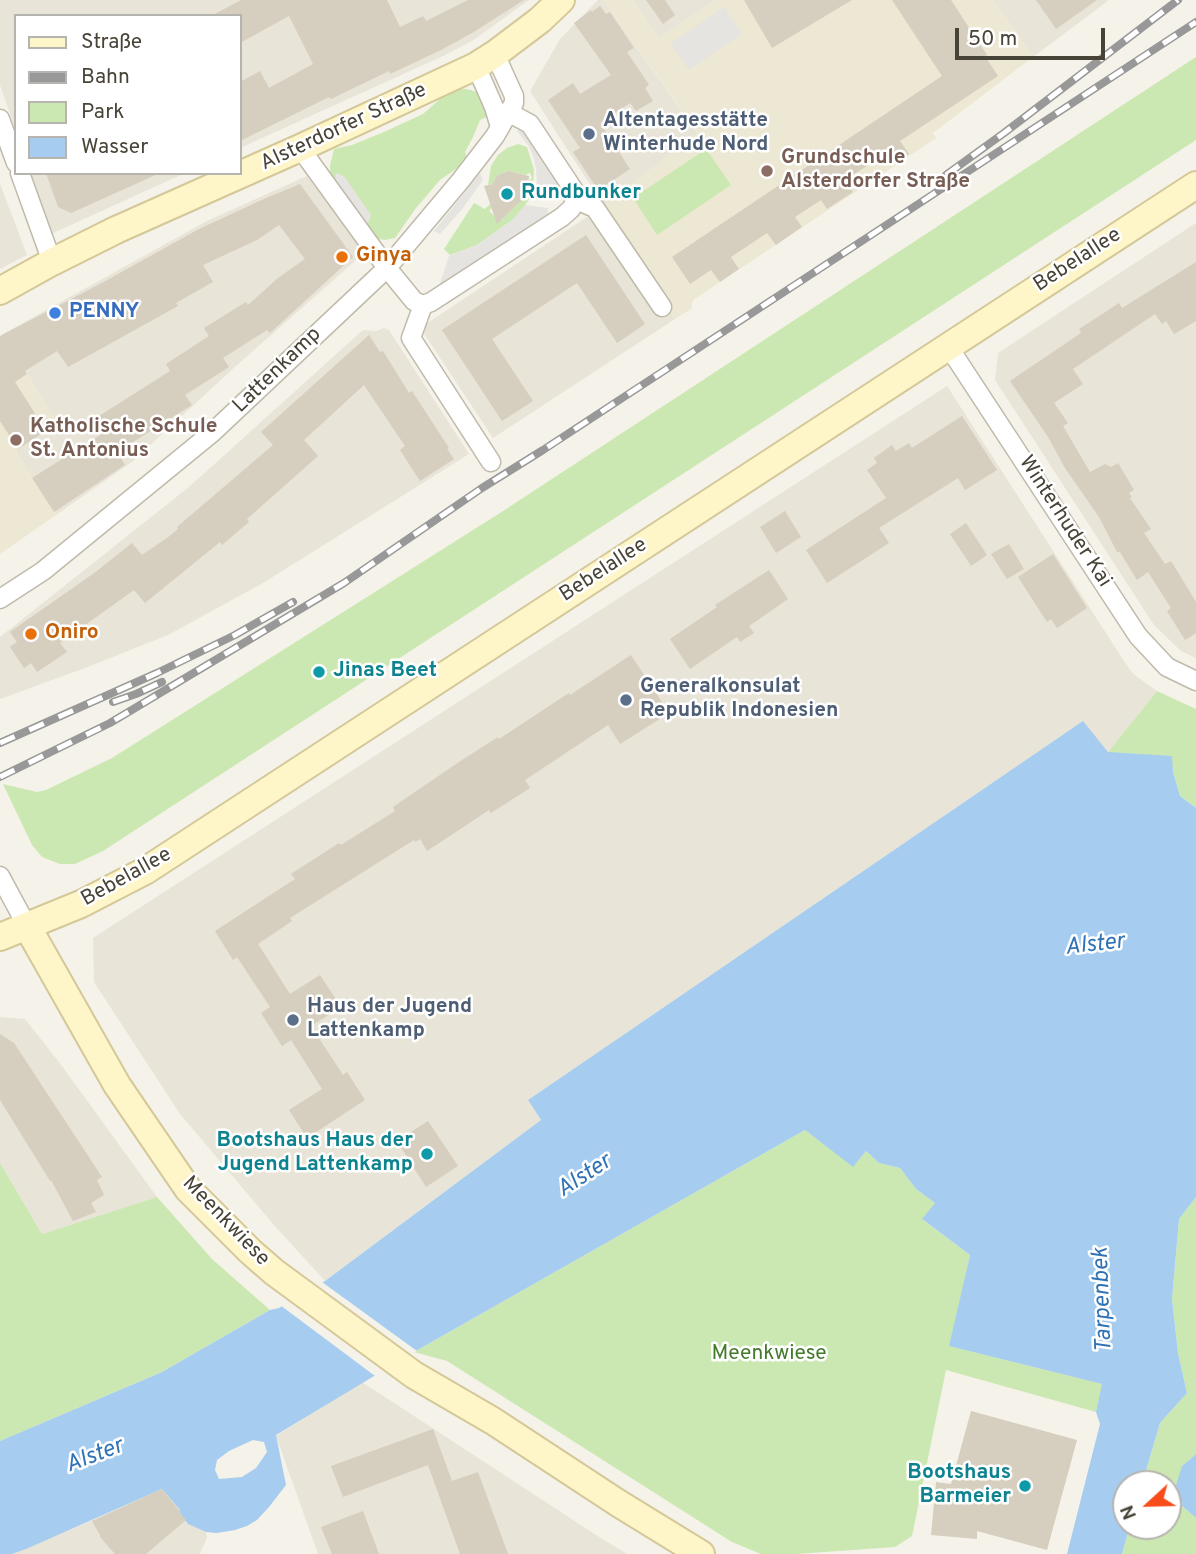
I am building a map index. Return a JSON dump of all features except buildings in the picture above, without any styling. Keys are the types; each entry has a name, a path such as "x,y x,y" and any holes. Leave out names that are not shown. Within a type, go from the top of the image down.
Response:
{"street":[{"name":"Alsterdorfer Straße","path":"242,174 486,60 540,20 561,0"},
{"path":"300,148 414,301 423,305 431,302 562,217 576,200 575,192 530,124 504,119 494,107 486,60"},
{"path":"0,119 14,158"},
{"name":"Lattenkamp","path":"0,599 43,571 213,432 387,268 461,180 495,136 504,119"},
{"path":"21,175 51,262"},
{"name":"Alsterdorfer Straße","path":"0,291 116,230 239,175"},
{"name":"Bebelallee","path":"0,937 81,904 145,871 1196,185"},
{"path":"576,200 595,208 662,307"},
{"path":"423,305 411,338 491,462"},
{"name":"Winterhuder Kai","path":"948,346 1138,636 1167,667 1196,681"},
{"name":"Meenkwiese","path":"0,876 117,1085 188,1189 259,1259 414,1375 493,1421 696,1552"}],"shaded area":[{"path":"0,0 529,0 472,41 443,56 242,147 242,14 14,14 14,125 0,85"},
{"path":"598,0 603,0 698,134 603,205 675,319 493,438 423,332 423,326 593,213 598,197 530,91 560,39"},
{"name":"Grundschule Alsterdorfer Straße","path":"603,0 633,0 659,38 716,0 993,0 1033,57 933,133 936,138 693,300 691,309 675,319 603,205 698,133"},
{"path":"633,0 716,0 659,38"},
{"path":"993,0 1109,0 1033,57"},
{"path":"724,7 742,34 689,70 670,44"},
{"path":"521,123 552,169 559,188 537,185 533,156 517,131"},
{"path":"336,173 344,176 371,215 366,229 331,181 335,179"},
{"path":"480,173 483,180 463,208 440,234 434,231"},
{"path":"31,175 181,175 51,234"},
{"path":"307,176 364,253 133,461 56,515 15,451 57,423 3,334 207,221"},
{"path":"0,184 27,255 0,269"},
{"path":"525,205 548,208 547,220 437,292 449,256 477,245 511,221"},
{"path":"1196,223 1196,658 1181,651 1154,625 995,380 998,353"},
{"path":"384,328 389,330 469,454 263,583 168,635 0,699 0,637 189,487 363,330 376,331"},
{"name":"Katholische Schule St. Antonius","path":"4,337 58,423 15,451 56,515 0,554 0,339"},
{"path":"947,386 1133,674 1157,691 1108,752 1082,722 528,1100 541,1120 325,1281 180,1114 94,982 93,938"},
{"path":"0,1017 25,1019 157,1197 42,1234 0,1163"},
{"path":"362,1382 627,1554 318,1554 276,1436"},
{"path":"162,1489 188,1524 206,1532 207,1537 200,1554 12,1554 91,1521"}],"green space":[{"path":"1196,57 1196,140 103,851 75,864 60,864 42,857 32,845 3,784 37,792 46,790 112,758 500,513"},
{"path":"459,88 476,92 482,98 487,111 487,117 480,120 465,152 467,159 440,180 395,238 378,239 372,235 335,179 331,181 330,166 334,149 352,145 423,114 448,92"},
{"path":"518,144 527,147 534,170 529,199 511,221 477,245 450,255 444,249 474,203 485,209 490,204 493,207 489,211 500,221 526,196 528,181 532,178 530,173 525,175 509,171 500,174 493,184 488,185 491,166 498,155"},
{"path":"706,149 731,185 657,235 633,198"},
{"path":"1157,691 1196,709 1196,808 1180,796 1173,772 1108,752"},
{"name":"Meenkwiese","path":"805,1130 853,1166 866,1151 879,1163 900,1168 916,1189 935,1203 923,1220 970,1255 950,1346 1103,1384 1096,1412 946,1370 912,1536 895,1547 761,1554 732,1542 447,1361 414,1352"},
{"path":"0,1163 42,1234 157,1197 212,1259 270,1310 162,1372 0,1441"},
{"path":"1196,1197 1196,1454 1182,1466 1182,1470 1146,1470 1160,1423 1187,1393 1178,1353 1172,1299 1179,1219"},
{"path":"1182,1506 1196,1518 1196,1554 1122,1554 1126,1540 1182,1540"}],"water":[{"path":"1083,721 1108,752 1172,756 1173,772 1180,796 1196,808 1196,1197 1179,1219 1172,1299 1178,1353 1187,1393 1160,1423 1146,1470 1112,1470 1112,1540 1126,1540 1122,1554 1067,1554 1100,1424 1096,1412 1102,1384 949,1346 970,1255 922,1219 935,1203 916,1189 900,1168 879,1163 866,1151 853,1167 805,1130 414,1352 276,1435 286,1485 257,1520 247,1526 217,1533 206,1532 188,1524 162,1489 26,1549 12,1554 0,1554 0,1441 162,1372 325,1281 541,1120 528,1100","holes":["253,1440 264,1442 267,1452 256,1468 242,1477 219,1479 215,1470 217,1460 229,1451"]},
{"path":"1196,1454 1196,1518 1182,1506 1182,1466"}],"pier":[{"path":"322,1282 417,1351 375,1376 280,1305"}],"railway":[{"path":"946,175 1178,0"},
{"path":"0,777 110,723 344,583 482,488 1196,22"},
{"path":"0,743 157,673 235,635 293,602"},
{"path":"113,702 162,682"}],"place":[{"name":"Altentagesstätte Winterhude Nord","path":"589,134"},
{"name":"Grundschule Alsterdorfer Straße","path":"767,171"},
{"name":"Rundbunker","path":"507,194"},
{"name":"Ginya","path":"342,257"},
{"name":"PENNY","path":"55,313"},
{"name":"Katholische Schule St. Antonius","path":"16,440"},
{"name":"Oniro","path":"31,634"},
{"name":"Jinas Beet","path":"319,672"},
{"name":"Generalkonsulat Republik Indonesien","path":"626,700"},
{"name":"Haus der Jugend Lattenkamp","path":"293,1020"},
{"name":"Bootshaus Haus der Jugend Lattenkamp","path":"427,1154"},
{"name":"Bootshaus Barmeier","path":"1025,1486"}],"water label":[{"name":"Alster","path":"1095,946"},
{"name":"Alster","path":"585,1177"},
{"name":"Tarpenbek","path":"1104,1300"},
{"name":"Alster","path":"95,1457"}]}
